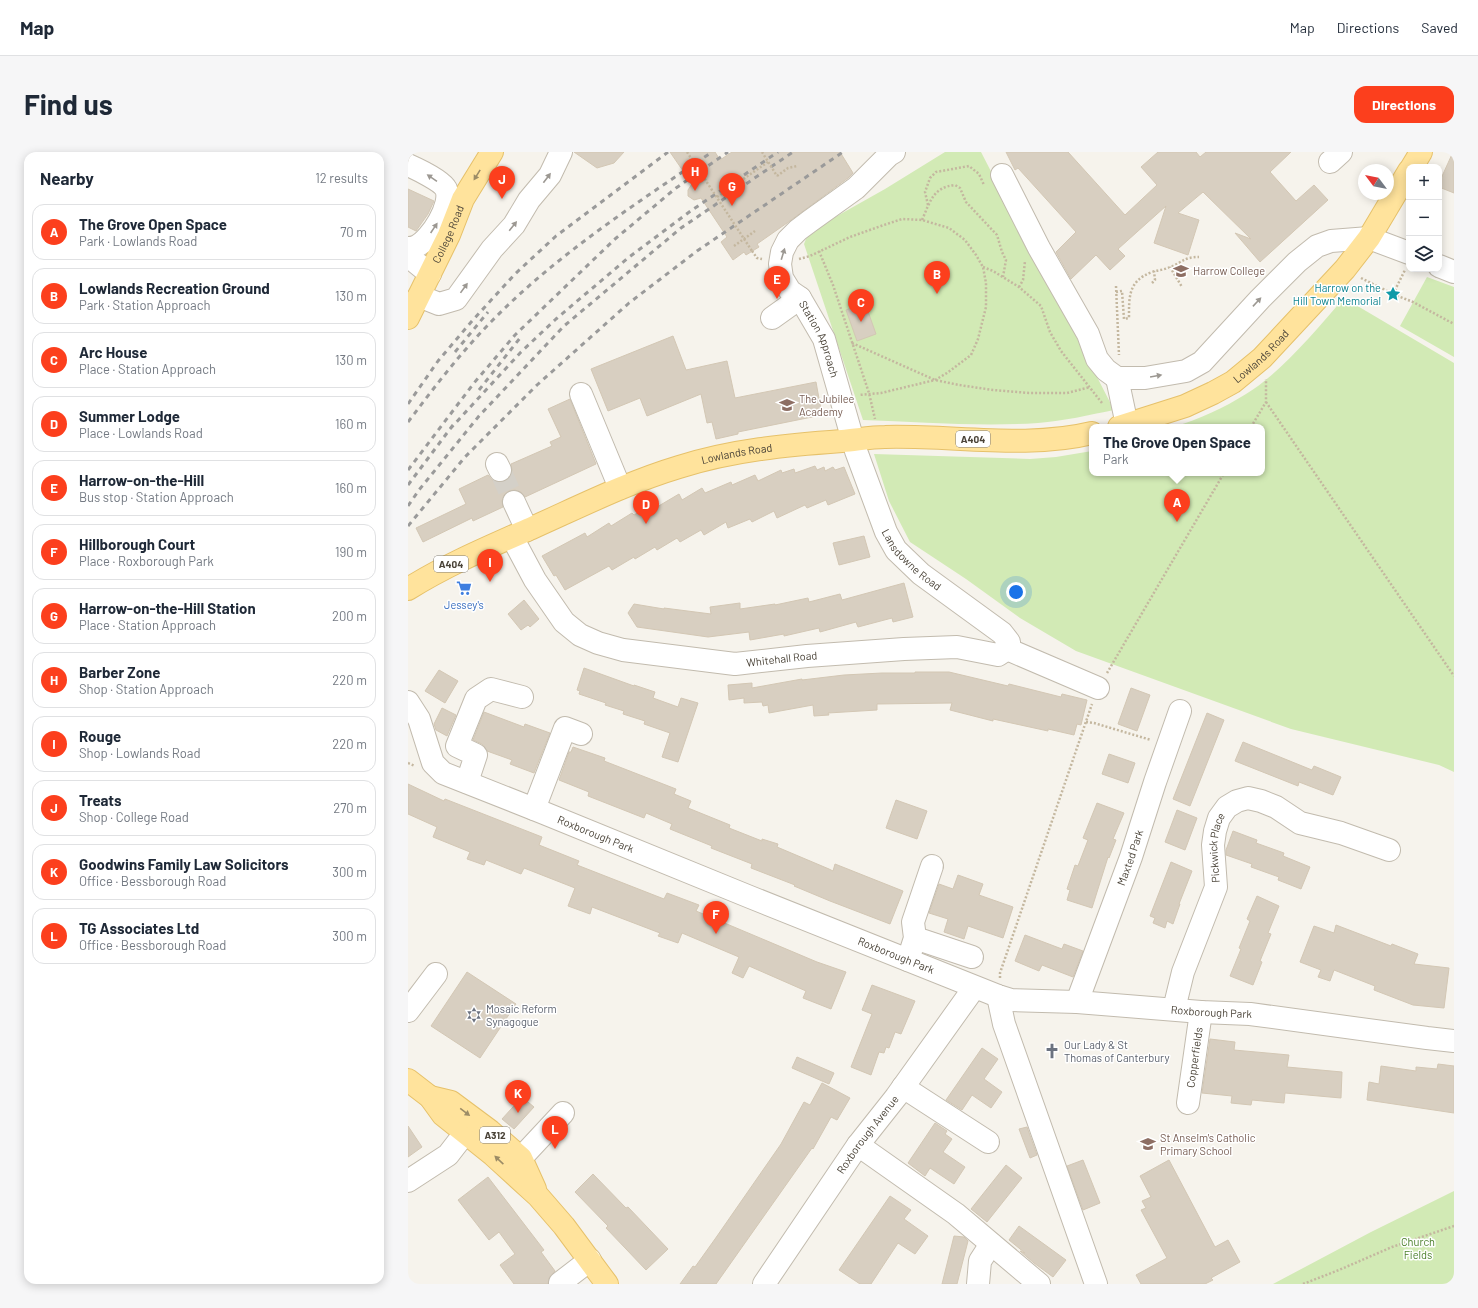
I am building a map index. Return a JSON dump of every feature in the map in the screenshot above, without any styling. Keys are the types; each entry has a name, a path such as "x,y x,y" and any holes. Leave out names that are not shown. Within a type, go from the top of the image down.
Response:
{"main road":[{"name":"College Road","path":"408,318 449,235 463,199 492,152"},
{"path":"1414,164 1420,152"},
{"name":"Lowlands Road","path":"1129,424 1185,406 1233,382 1262,358 1345,269 1370,238 1406,176"},
{"name":"Lowlands Road","path":"408,588 444,567 620,488 680,466 753,450 884,436 1027,440 1074,438 1089,434"},
{"name":"A312","path":"408,1080 430,1097 443,1115 493,1155 538,1196 564,1226 607,1284"},
{"name":"A312","path":"430,1097 451,1102 490,1130 521,1158 538,1196"}],"street":[{"path":"419,296 439,304 456,299 492,249 514,225 529,200 550,175 561,152"},
{"path":"780,264 782,252 788,240 798,230 856,188 894,152"},
{"path":"408,164 429,175 446,188 449,197 438,222 428,238 417,246 408,248"},
{"path":"994,181 1039,248 1088,334 1098,358 1106,370 1114,376 1145,378 1186,371 1202,362 1265,293 1297,262 1317,246 1331,241 1370,238 1406,263"},
{"path":"408,256 430,274"},
{"name":"Station Approach","path":"780,264 782,278 790,291 800,298 824,338 853,440"},
{"path":"1442,267 1454,272"},
{"path":"772,318 800,298"},
{"path":"1114,376 1123,424"},
{"path":"581,394 620,488"},
{"name":"Lansdowne Road","path":"853,440 886,532 896,550 921,574 1002,633 1009,642 1007,649"},
{"name":"Whitehall Road","path":"514,502 519,534 535,580 564,622 580,635 598,644 623,650 735,664 807,656 958,647 998,655 1007,649"},
{"path":"1007,649 1098,688"},
{"path":"467,782 476,755 457,746 476,699 491,689 522,697"},
{"name":"Roxborough Park","path":"408,702 419,719 433,763 443,773 750,898 908,960 974,988 998,996 1011,1000 1077,1002 1202,1012 1250,1014 1419,1037 1454,1040"},
{"name":"Maxted Park","path":"1077,1002 1131,857 1180,711"},
{"path":"534,809 565,728 581,734"},
{"name":"Pickwick Place","path":"1174,1009 1183,972 1216,887 1213,845 1219,818 1227,807 1237,801 1248,798 1261,801 1276,806 1300,823 1320,827 1389,850"},
{"path":"908,960 915,938 913,922 932,866"},
{"path":"915,938 972,958"},
{"path":"408,1011 436,974"},
{"name":"Roxborough Avenue","path":"764,1284 858,1145 899,1092 974,988"},
{"path":"998,996 1009,1039 1096,1284"},
{"name":"Copperfields","path":"1188,1103 1202,1012"},
{"path":"899,1092 985,1146"},
{"path":"521,1158 563,1113"},
{"path":"408,1181 448,1155 465,1133"},
{"path":"858,1145 956,1214 1032,1282"},
{"path":"978,1284 980,1261 991,1244"},
{"path":"560,1282 590,1260"}],"path":[{"path":"687,152 757,258"},
{"path":"762,152 778,176 788,168 797,166"},
{"path":"716,197 768,162"},
{"path":"928,205 925,192 930,178 936,172 969,166 979,174 994,181"},
{"path":"922,220 931,198 942,187 955,185 960,188 966,202 997,235 1006,260 1003,278"},
{"path":"780,264 810,256 850,237 902,220 922,220 949,228 965,240 976,255 983,267 986,283 986,307 978,339 971,355 935,380 888,392 869,393"},
{"path":"734,246 754,231"},
{"path":"819,251 833,285 869,393 875,422"},
{"path":"1019,287 1023,280 1025,262 1023,256"},
{"path":"1116,292 1122,291 1124,319 1129,318 1129,296 1132,289 1144,275 1170,267 1188,257 1199,257"},
{"path":"1393,294 1406,263"},
{"path":"983,267 1019,287 1041,306 1050,332 1062,352 1103,403 1105,409"},
{"path":"1170,267 1182,287"},
{"path":"1345,269 1454,324"},
{"path":"1152,283 1155,280 1154,271"},
{"path":"1114,376 1119,355 1116,286"},
{"path":"852,343 935,380 959,385 1029,393 1067,393 1090,387"},
{"path":"1253,424 1266,402 1266,376"},
{"path":"1266,402 1454,676"},
{"path":"998,996 1000,972 1039,863 1075,751 1098,688 1222,476"},
{"path":"1086,722 1094,723 1168,746"},
{"path":"1303,1284 1392,1247 1454,1226"}],"green space":[{"path":"945,152 981,152 1114,410 1057,421 1016,424 950,424 863,420 804,244 808,234 814,229 885,189"},
{"path":"1427,277 1454,287 1454,357 1400,326"},
{"path":"1344,298 1454,363 1454,772 1439,765 1291,729 1076,651 1020,618 966,579 910,542 889,501 874,454 1030,459 1056,457 1089,452 1089,476 1265,476 1265,424 1182,424 1202,417 1246,394 1273,374 1310,337"},
{"name":"Church Fields","path":"1454,1191 1454,1284 1273,1284 1371,1232"}],"building":[{"path":"574,152 624,152 614,163 597,168"},
{"path":"670,152 715,152 720,160 732,152 840,152 853,173 757,244 759,247 746,255 744,252 733,260 721,242 727,237 701,198 694,200 688,196 688,190 692,184"},
{"path":"1006,152 1068,152 1125,215 1157,185 1141,167 1158,152 1196,152 1200,157 1206,152 1291,152 1270,172 1296,201 1314,185 1328,200 1260,262 1235,233 1251,239 1203,192 1178,213 1199,220 1188,255 1154,243 1166,206 1118,249 1125,256 1110,270 1096,255 1071,279 1056,252 1076,232 1018,168 1015,170"},
{"path":"1454,152 1454,193 1442,188 1442,176"},
{"path":"408,189 434,201 428,214 416,231 408,227"},
{"path":"865,303 876,334 857,341 846,310"},
{"path":"673,336 686,370 727,361 735,398 816,382 822,415 738,432 738,434 716,439 712,422 707,423 701,394 647,416 640,398 608,411 591,369"},
{"path":"570,399 596,464 525,497 521,492 515,490 509,491 504,495 502,501 503,507 473,521 472,518 423,542 416,528 466,504 459,489 488,475 493,481 505,481 511,477 511,464 552,446 550,442 561,437 548,409"},
{"path":"815,466 817,470 824,467 825,471 833,467 835,470 844,467 855,494 828,505 826,500 807,508 805,505 777,518 774,511 752,522 750,519 728,528 726,522 704,535 701,530 680,542 677,538 657,550 655,547 612,570 609,566 565,590 556,575 554,576 542,556 585,533 587,537 609,523 611,526 632,513 634,515 655,503 657,507 679,494 682,500 702,488 705,493 731,482 732,485 755,475 758,481 781,470 782,473 794,469 795,473"},
{"path":"864,536 870,557 839,565 833,543"},
{"path":"904,583 913,617 893,622 892,618 858,627 856,622 820,632 819,628 784,636 784,634 750,640 749,632 708,637 637,627 628,613 634,604 711,614 710,607 740,603 740,609 775,605 808,598 809,602 840,594 842,600"},
{"path":"524,600 539,619 530,627 528,625 521,630 508,614"},
{"path":"584,668 655,692 653,698 678,707 681,698 698,703 678,762 662,757 670,733 644,724 645,721 623,714 624,711 605,705 606,703 579,694 580,691 577,690"},
{"path":"439,670 458,681 445,703 425,691"},
{"path":"949,672 1008,686 1009,684 1061,697 1062,694 1087,700 1081,725 1077,724 1074,735 993,719 993,721 950,710 952,703 877,704 877,710 828,713 829,715 814,716 813,705 769,713 768,705 763,706 762,702 744,703 744,698 729,700 728,685 752,683 752,688 802,679 844,675"},
{"path":"1131,688 1150,695 1137,731 1118,724"},
{"path":"442,708 456,715 447,736 436,730 434,724"},
{"path":"484,712 524,727 525,724 550,733 534,773 510,764 512,760 487,751 482,744 473,740"},
{"path":"1207,713 1224,720 1190,806 1173,799"},
{"path":"1243,742 1312,770 1314,766 1341,777 1333,795 1299,782 1298,786 1235,761"},
{"path":"573,747 605,758 604,761 676,789 674,794 691,801 688,808 730,825 729,828 762,841 762,839 778,844 777,847 833,871 835,864 903,891 890,924 751,868 752,864 711,848 712,846 670,829 672,824 646,813 644,818 588,796 589,792 559,780 569,752 571,752"},
{"path":"1109,754 1135,763 1128,783 1102,774"},
{"path":"408,784 444,801 445,799 542,837 539,845 579,861 577,865 664,899 667,893 699,905 696,911 817,962 846,972 831,1009 803,998 806,991 749,966 743,978 732,973 739,957 682,933 678,943 658,936 660,933 592,907 590,914 568,906 575,888 524,868 521,874 486,860 484,865 467,859 470,852 433,837 437,827 408,814"},
{"path":"896,800 927,811 917,839 886,828"},
{"path":"1097,803 1124,813 1113,839 1116,840 1109,858 1108,857 1092,908 1067,900 1070,890 1067,889 1075,865 1078,866 1088,840 1083,838"},
{"path":"1177,810 1197,818 1185,850 1165,842"},
{"path":"1233,831 1257,840 1256,843 1284,853 1283,856 1310,867 1301,889 1278,880 1279,877 1251,867 1252,864 1226,855 1226,850"},
{"path":"1171,862 1192,871 1173,924 1167,921 1165,928 1153,923 1155,918 1150,916"},
{"path":"958,875 983,884 979,895 1013,907 1003,938 968,926 964,939 944,932 948,919 929,913 939,884 953,889"},
{"path":"1257,896 1279,906 1268,933 1271,934 1260,961 1262,962 1253,985 1230,976 1250,921 1247,919"},
{"path":"1336,925 1391,946 1392,944 1418,954 1414,964 1449,968 1444,1008 1413,1005 1374,990 1375,986 1334,970 1330,981 1318,977 1321,970 1300,962 1314,926 1334,933"},
{"path":"1025,935 1062,949 1064,944 1083,951 1073,977 1042,965 1039,971 1015,961"},
{"name":"Mosaic Reform Synagogue","path":"467,972 516,1004 480,1058 431,1026"},
{"path":"872,985 915,1001 901,1034 895,1032 889,1048 886,1047 884,1053 879,1052 871,1075 851,1067 872,1014 862,1010"},
{"path":"1210,1039 1235,1042 1234,1050 1289,1055 1287,1067 1342,1072 1341,1098 1285,1093 1284,1103 1252,1100 1251,1105 1231,1103 1232,1096 1202,1093"},
{"path":"982,1048 998,1059 984,1079 1002,1092 991,1108 972,1095 962,1110 946,1100"},
{"path":"797,1057 834,1073 829,1084 792,1068"},
{"path":"1438,1064 1454,1066 1454,1113 1367,1100 1369,1082 1379,1084 1381,1066 1416,1071 1416,1067 1437,1069"},
{"path":"822,1083 850,1098 837,1120 831,1117 813,1149 812,1148 716,1284 680,1284 693,1266 695,1267 781,1144 804,1102 810,1105"},
{"path":"522,1097 534,1107 514,1129 502,1119"},
{"path":"935,1123 947,1131 945,1134 952,1139 943,1152 965,1167 954,1184 930,1168 925,1176 908,1163"},
{"path":"408,1126 422,1147 408,1157"},
{"path":"1027,1127 1037,1155 1030,1158 1019,1129"},
{"path":"1083,1160 1100,1203 1083,1210 1067,1166"},
{"path":"1169,1160 1215,1247 1228,1240 1240,1262 1211,1278 1213,1280 1205,1284 1141,1284 1136,1275 1167,1258 1141,1210 1146,1208 1142,1201 1151,1197 1140,1176"},
{"path":"1006,1165 1022,1178 987,1222 971,1209"},
{"path":"593,1174 626,1208 628,1207 668,1249 646,1270 606,1228 608,1226 575,1192"},
{"path":"488,1177 544,1250 541,1252 555,1271 549,1278 548,1284 514,1284 500,1265 515,1254 499,1232 489,1240 458,1200"},
{"path":"890,1196 911,1210 904,1219 928,1236 915,1254 898,1243 871,1284 860,1284 839,1270"},
{"path":"1019,1226 1066,1260 1053,1277 1034,1263 1020,1251 1025,1253 1009,1240"},
{"path":"954,1236 964,1237 968,1241 957,1284 942,1284"}],"tunnel":[{"path":"500,470 514,502"}],"railway":[{"path":"408,404 438,361 515,274 556,236 668,152"},
{"path":"408,422 476,337 512,301 539,277 624,212 712,152"},
{"path":"408,470 474,383 515,335 615,239 676,188 728,152"},
{"path":"450,429 521,352 556,319 628,258 692,210 778,152"},
{"path":"408,506 419,490 479,416 564,326 681,228 793,152"},
{"path":"408,526 465,457 537,385 629,303 697,251 843,152"},
{"path":"455,352 488,312"},
{"path":"479,390 520,338"},
{"path":"408,485 453,425"}],"place":[{"name":"Barber Zone","path":"695,191"},
{"name":"Treats","path":"502,199"},
{"name":"Harrow-on-the-Hill Station","path":"732,206"},
{"name":"Harrow College","path":"1181,271"},
{"name":"Lowlands Recreation Ground","path":"937,294"},
{"name":"Harrow on the Hill Town Memorial","path":"1393,294"},
{"name":"Harrow-on-the-Hill","path":"777,299"},
{"name":"Arc House","path":"861,322"},
{"name":"The Jubilee Academy","path":"787,405"},
{"name":"The Grove Open Space","path":"1177,522"},
{"name":"Summer Lodge","path":"646,524"},
{"name":"Rouge","path":"490,582"},
{"name":"Jessey's","path":"464,588"},
{"name":"Hillborough Court","path":"716,934"},
{"name":"Mosaic Reform Synagogue","path":"474,1015"},
{"name":"Our Lady & St Thomas of Canterbury","path":"1052,1051"},
{"name":"Goodwins Family Law Solicitors","path":"518,1113"},
{"name":"St Anselm's Catholic Primary School","path":"1148,1144"},
{"name":"TG Associates Ltd","path":"555,1149"}]}
